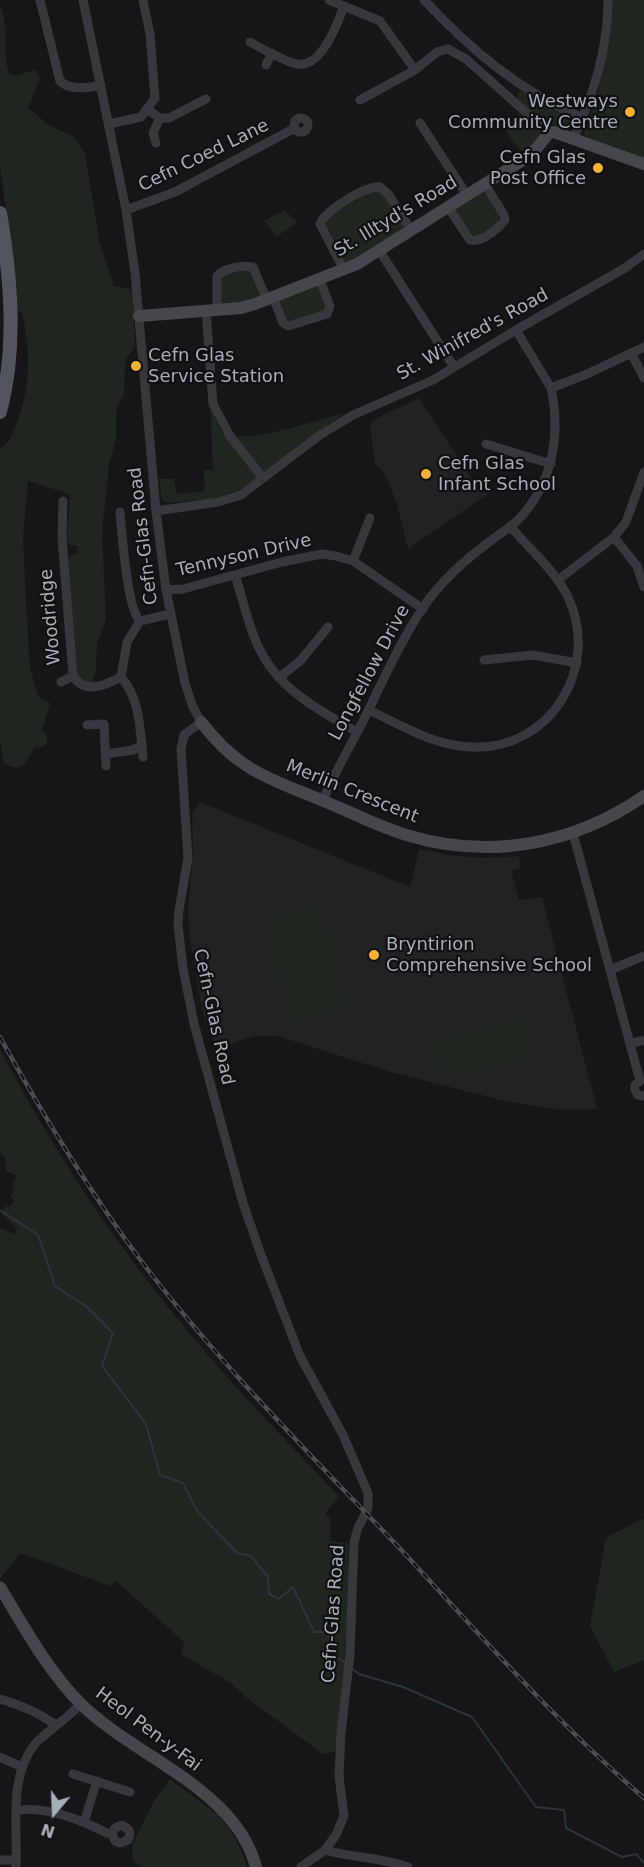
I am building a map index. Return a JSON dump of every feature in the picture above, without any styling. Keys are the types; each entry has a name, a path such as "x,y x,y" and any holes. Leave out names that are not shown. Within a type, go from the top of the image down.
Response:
{"main road":[{"path":"0,213 5,311 12,327 4,398 0,412"}],"street":[{"path":"40,0 60,81 68,87 101,85"},
{"name":"Cefn-Glas Road","path":"83,0 126,210 135,273 156,511 166,590 185,683 192,705 201,722 188,731 182,740 188,847 186,879 180,899 179,918 183,968 194,1024 243,1203 300,1356 343,1435 368,1493 368,1508 354,1542 350,1660 341,1733 339,1776 344,1816 336,1835 325,1850 301,1867"},
{"path":"109,124 137,119 148,110 155,98 150,34 143,0"},
{"path":"329,0 381,21 415,70"},
{"path":"424,0 489,62 540,98 583,118"},
{"path":"568,136 583,118 601,64 608,23 608,0"},
{"path":"250,42 296,64 309,61 326,46 334,34 344,6"},
{"path":"360,100 415,70 442,49 454,51 549,133 568,136 644,164"},
{"path":"266,65 272,53"},
{"path":"148,110 160,118 169,118 206,99"},
{"path":"156,143 153,133 160,118"},
{"path":"420,123 467,195"},
{"name":"Cefn Coed Lane","path":"126,210 174,192 295,128"},
{"name":"St. Illtyd's Road","path":"139,316 241,308 344,270 531,155 549,133"},
{"path":"448,207 470,240 478,241 497,229 505,220 485,184"},
{"path":"344,270 320,225 325,215 358,194 371,187 380,187 388,194 411,230"},
{"path":"379,250 454,367"},
{"name":"St. Winifred's Road","path":"156,511 218,502 241,495 340,422 433,380 626,268 644,254"},
{"path":"264,478 230,436 213,404 212,310 217,276 223,270 253,267 283,323 288,326 327,314 330,306 320,280"},
{"name":"Longfellow Drive","path":"322,800 405,636 423,609 457,569 522,515 537,494 550,464 555,422 551,388 516,330"},
{"path":"551,388 644,347"},
{"path":"631,353 644,378"},
{"path":"486,444 550,464"},
{"path":"558,580 614,537 626,522 644,472"},
{"name":"Woodridge","path":"63,501 62,538 73,676 81,685 92,687 104,686 121,677"},
{"path":"120,512 131,601 135,617 140,621"},
{"path":"353,561 370,518"},
{"path":"369,710 443,743 474,748 518,738 544,722 571,685 579,649 577,626 569,600 558,580 510,526"},
{"path":"614,537 637,566 644,587"},
{"name":"Tennyson Drive","path":"166,590 183,588 322,554 353,561 423,609"},
{"path":"235,575 259,648 279,678 309,702 357,732"},
{"path":"143,757 140,722 132,692 121,677 127,642 140,621 170,614"},
{"path":"279,678 301,660 328,627"},
{"path":"484,660 505,656 533,655 577,663"},
{"path":"61,682 73,676"},
{"name":"Merlin Crescent","path":"201,722 219,744 243,765 276,782 408,836 453,845 505,848 542,842 604,821 644,796"},
{"path":"87,725 114,723"},
{"path":"104,724 106,766"},
{"path":"106,754 133,750 142,745"},
{"path":"573,833 642,1081 635,1085 635,1090 638,1095 644,1096"},
{"path":"610,970 644,956"},
{"path":"630,1044 644,1040"},
{"name":"Heol Pen-y-Fai","path":"0,1587 40,1653 81,1703 114,1732 216,1802 242,1835 258,1866"},
{"path":"0,1699 20,1704 56,1725"},
{"path":"0,1860 16,1864 17,1786 22,1767 35,1745 81,1703"},
{"path":"0,1757 22,1767"},
{"path":"73,1774 130,1792"},
{"path":"84,1822 97,1781"},
{"path":"17,1810 25,1809 66,1815 112,1834"},
{"path":"325,1850 342,1855 377,1858 408,1867"}],"shaded area":[{"path":"612,0 644,0 644,159 585,136 584,133 597,96 609,44"},
{"path":"0,5 5,22 9,74 15,76 35,70 40,78 28,108 50,126 73,136 85,153 100,243 114,286 131,289 133,295 135,347 127,357 125,365 124,396 119,402 116,414 116,439 109,464 102,532 106,619 97,644 96,670 92,684 86,684 77,677 68,560 71,555 78,553 78,546 70,545 67,541 70,494 28,481 23,538 30,668 38,696 50,703 42,730 47,734 47,743 43,747 34,748 22,765 14,768 3,761 0,739 0,448 6,444 13,432 25,398 28,355 22,313 16,310 16,282 0,166"},
{"path":"520,91 570,117 574,122 574,128 562,128 530,112 519,101 517,94"},
{"path":"519,114 537,125 541,131 532,147 523,152 502,125"},
{"path":"375,189 383,193 403,225 403,229 345,264 324,222 326,218"},
{"path":"483,190 495,205 498,220 485,232 474,236 454,213 455,208"},
{"path":"284,210 298,222 276,237 264,221"},
{"path":"251,269 262,296 242,304 222,304 221,275"},
{"path":"319,285 327,306 323,312 286,322 278,303 280,299"},
{"name":"Cefn Glas Infant School","path":"419,398 477,487 488,494 408,549 397,504 387,479 380,468 375,466 370,424 379,417"},
{"path":"210,404 221,430 230,435 244,436 280,431 344,413 243,489 211,499 167,503 162,500 159,479 174,479 177,494 205,491 204,471 213,469"},
{"name":"Bryntirion Comprehensive School","path":"200,802 410,887 419,849 456,856 485,858 519,856 521,868 511,871 519,900 542,897 597,1109 563,1110 505,1101 387,1071 278,1036 254,1036 217,1049 202,1010 189,933 188,906 193,855 192,814"},
{"path":"326,904 351,1008 286,1023 262,920"},
{"path":"531,1017 539,1057 439,1079 429,1041"},
{"path":"0,1050 60,1154 104,1222 152,1287 236,1387 339,1496 325,1514 331,1520 330,1541 348,1543 349,1596 338,1751 323,1754 247,1698 231,1683 181,1654 184,1642 115,1580 111,1586 20,1553 0,1579 0,1228 15,1234 17,1228 1,1213 6,1206 10,1207 14,1200 11,1197 15,1188 12,1186 17,1176 6,1171 5,1158 0,1152"},
{"path":"644,1518 644,1660 614,1672 590,1626 606,1538"},
{"path":"170,1779 218,1815 236,1839 247,1867 143,1867 133,1861 132,1845 154,1801"}],"waterway":[{"path":"0,1210 38,1235 55,1286 86,1306 113,1333 102,1366 146,1424 160,1475 183,1483 197,1511 237,1553 251,1556 268,1577 269,1594 279,1599 293,1587 314,1632 328,1632 333,1654 347,1664"},
{"path":"351,1668 359,1674 403,1687 472,1717 536,1807 564,1810 566,1828 622,1857 636,1854 644,1863"}],"railway":[{"path":"0,1037 49,1122 101,1205 139,1258 234,1373 521,1679 612,1770 644,1798"}],"place":[{"name":"Westways Community Centre","path":"630,112"},
{"name":"Cefn Glas Post Office","path":"598,168"},
{"name":"Cefn Glas Service Station","path":"136,366"},
{"name":"Cefn Glas Infant School","path":"426,474"},
{"name":"Bryntirion Comprehensive School","path":"374,955"}]}
